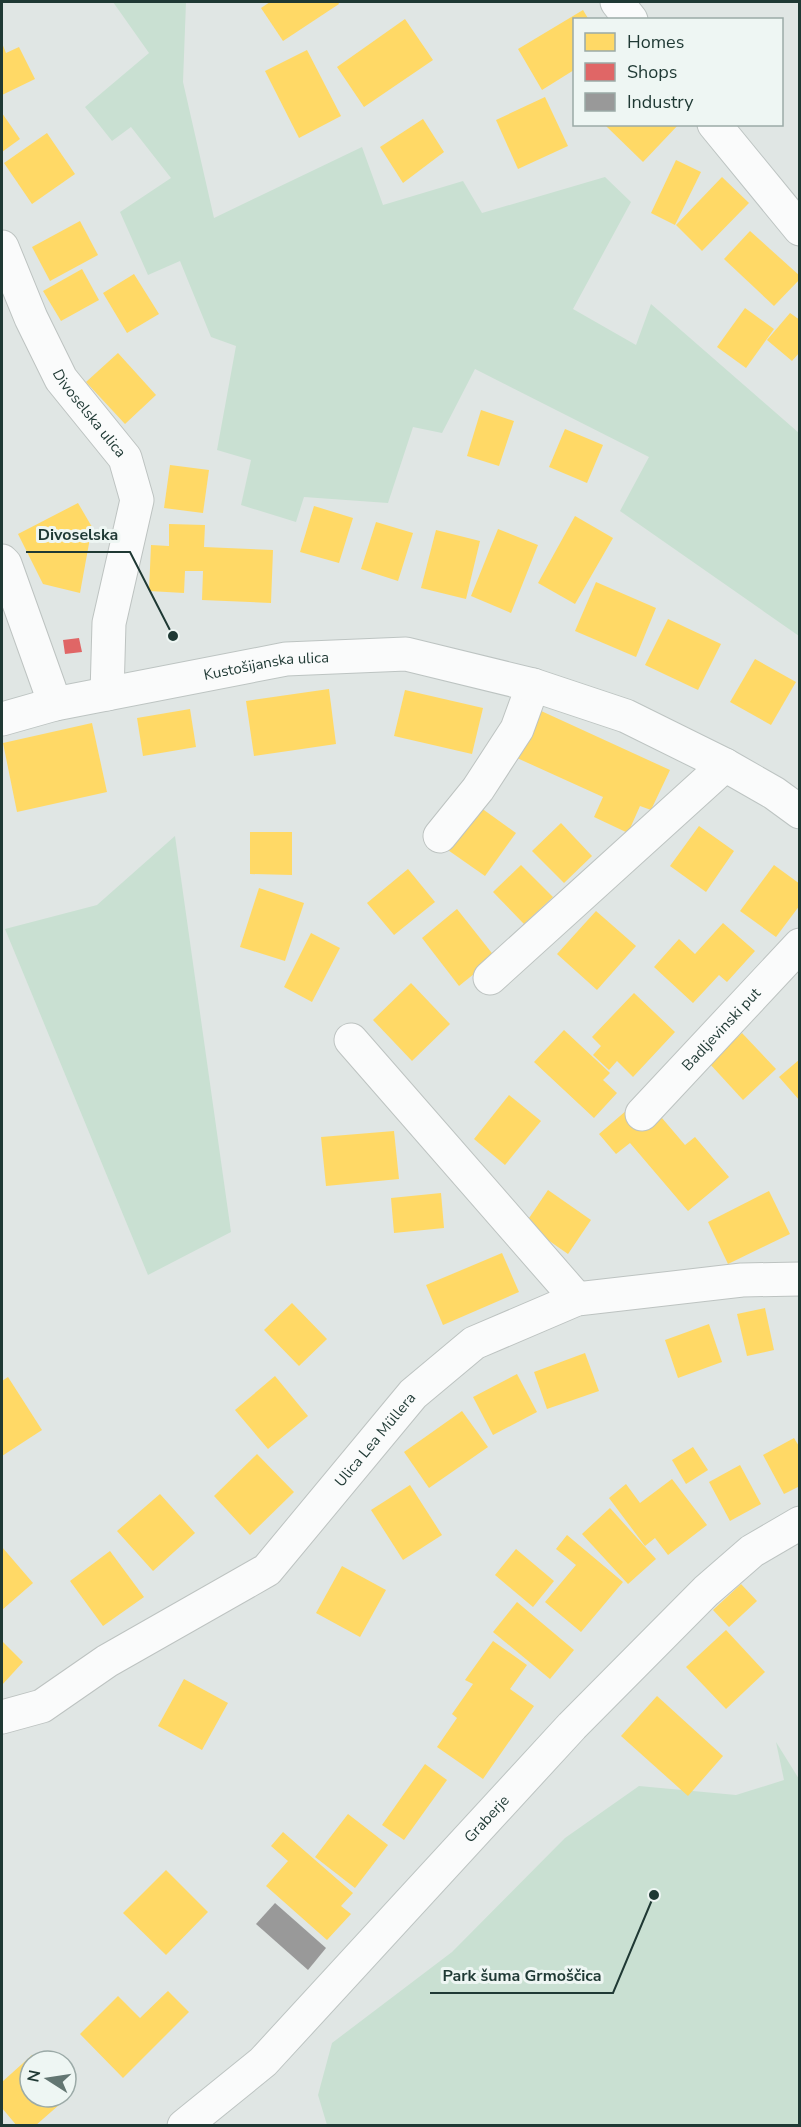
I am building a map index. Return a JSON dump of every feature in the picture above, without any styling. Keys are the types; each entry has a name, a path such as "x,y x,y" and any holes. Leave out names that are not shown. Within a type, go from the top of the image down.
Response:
{"street":[{"path":"617,2 629,18"},
{"path":"716,126 800,229"},
{"name":"Divoselska ulica","path":"2,246 61,379 125,458 137,500 109,623 107,694"},
{"path":"2,561 55,704"},
{"name":"Kustošijanska ulica","path":"2,719 55,704 286,659 406,654 533,685 626,716 725,765 774,793 800,812"},
{"path":"440,836 478,789 517,729 533,685"},
{"path":"490,978 725,765"},
{"name":"Badljevinski put","path":"642,1114 800,945"},
{"path":"351,1041 577,1299"},
{"name":"Ulica Lea Müllera","path":"2,1717 42,1706 107,1661 267,1570 413,1394 474,1343 577,1299 742,1280 800,1279"},
{"name":"Graberje","path":"184,2126 263,2062 572,1726 706,1591 752,1551 800,1523"}],"green space":[{"path":"113,2 186,2 183,82 214,218 362,147 383,205 463,181 482,213 605,177 631,202 573,309 636,345 651,304 799,433 799,636 620,511 649,457 475,369 442,433 413,427 388,503 304,497 296,522 241,505 251,460 217,450 236,346 211,337 180,261 148,275 120,212 171,178 131,127 112,141 85,107 149,53"},
{"path":"175,836 231,1232 148,1275 5,929 97,905"},
{"path":"776,1742 799,1779 799,2125 327,2125 318,2095 332,2043 452,1952 565,1838 639,1786 736,1795 784,1780"}],"building: Homes":[{"path":"270,2 338,2 339,4 283,41 261,8"},
{"path":"583,10 588,18 573,18 573,71 542,90 518,49"},
{"path":"405,19 433,60 364,107 337,67"},
{"path":"2,43 6,53 19,47 35,79 2,95"},
{"path":"307,50 341,116 299,138 265,71"},
{"path":"545,97 568,146 518,169 496,120"},
{"path":"2,113 20,139 2,152"},
{"path":"423,119 444,152 403,183 380,147"},
{"path":"606,126 677,126 643,162"},
{"path":"47,133 75,174 32,204 4,163"},
{"path":"676,160 701,172 675,225 651,213"},
{"path":"722,177 749,203 702,251 676,225"},
{"path":"80,221 98,255 50,281 32,247"},
{"path":"750,231 800,276 800,279 774,306 724,259"},
{"path":"82,269 99,300 61,321 43,291"},
{"path":"134,274 159,314 127,333 103,293"},
{"path":"745,308 774,329 746,368 717,347"},
{"path":"790,313 800,320 800,352 792,361 767,340"},
{"path":"118,353 156,395 125,424 86,382"},
{"path":"481,410 514,421 499,466 467,456"},
{"path":"565,429 603,445 587,483 549,467"},
{"path":"170,465 209,470 203,513 164,508"},
{"path":"78,503 92,527 80,593 43,584 18,534"},
{"path":"314,506 353,518 339,563 300,552"},
{"path":"575,516 613,538 575,604 538,583"},
{"path":"376,522 413,533 398,581 361,569"},
{"path":"169,524 205,525 204,547 273,550 271,603 202,600 203,571 185,571 184,593 149,591 151,545 169,546"},
{"path":"498,529 538,545 511,613 471,596"},
{"path":"436,530 480,541 466,599 421,588"},
{"path":"596,582 656,608 636,657 575,631"},
{"path":"668,619 721,644 698,690 645,665"},
{"path":"755,659 796,682 771,725 730,702"},
{"path":"329,689 336,744 254,756 246,701"},
{"path":"405,690 483,708 472,754 394,736"},
{"path":"190,709 196,747 143,756 137,718"},
{"path":"539,710 670,770 651,810 640,806 628,833 594,817 603,797 517,758"},
{"path":"92,723 107,792 17,812 3,743"},
{"path":"477,805 516,833 485,876 445,848"},
{"path":"561,823 592,856 564,883 532,851"},
{"path":"699,826 734,851 706,892 670,866"},
{"path":"250,832 292,832 292,875 250,874"},
{"path":"521,865 553,897 524,924 493,892"},
{"path":"774,865 800,884 800,905 776,937 740,911"},
{"path":"408,869 435,902 394,935 367,903"},
{"path":"259,888 304,903 285,961 240,947"},
{"path":"457,909 495,957 459,986 422,938"},
{"path":"596,911 636,946 597,990 557,954"},
{"path":"723,923 755,951 727,982 719,975 693,1003 654,967 679,939 695,954"},
{"path":"311,933 340,948 312,1002 284,987"},
{"path":"411,983 450,1024 412,1061 373,1020"},
{"path":"634,993 675,1032 633,1077 617,1061 609,1070 593,1055 601,1046 592,1037"},
{"path":"564,1030 610,1073 603,1080 617,1093 594,1118 534,1062"},
{"path":"742,1033 776,1069 743,1100 709,1063"},
{"path":"800,1059 800,1101 779,1077"},
{"path":"509,1095 541,1121 505,1165 474,1139"},
{"path":"627,1110 656,1111 685,1145 695,1137 729,1177 688,1211 630,1143 616,1154 599,1134"},
{"path":"394,1131 399,1179 326,1186 321,1137"},
{"path":"548,1190 591,1220 568,1254 525,1224"},
{"path":"769,1191 790,1234 728,1264 708,1222"},
{"path":"441,1193 444,1228 394,1233 391,1198"},
{"path":"502,1253 519,1292 443,1325 426,1285"},
{"path":"292,1303 327,1339 299,1366 264,1330"},
{"path":"765,1308 774,1350 747,1356 737,1314"},
{"path":"709,1324 722,1362 678,1378 665,1340"},
{"path":"585,1353 599,1391 547,1409 534,1372"},
{"path":"517,1374 537,1412 493,1435 473,1397"},
{"path":"275,1376 308,1416 268,1449 235,1410"},
{"path":"8,1377 42,1430 2,1456 2,1381"},
{"path":"462,1411 488,1447 429,1488 404,1452"},
{"path":"794,1438 800,1448 800,1486 784,1494 763,1455"},
{"path":"693,1447 708,1470 686,1484 672,1460"},
{"path":"257,1454 294,1492 250,1535 214,1496"},
{"path":"740,1465 761,1504 730,1521 709,1482"},
{"path":"672,1479 707,1525 668,1555 655,1538 645,1546 609,1498 626,1484 640,1503"},
{"path":"410,1485 442,1535 403,1560 371,1510"},
{"path":"160,1494 195,1533 153,1571 117,1531"},
{"path":"610,1508 656,1559 628,1584 582,1534"},
{"path":"567,1535 623,1582 581,1632 545,1602 576,1565 556,1549"},
{"path":"2,1547 33,1583 2,1610"},
{"path":"516,1549 554,1581 533,1607 495,1575"},
{"path":"110,1551 144,1597 103,1626 70,1581"},
{"path":"342,1566 386,1590 360,1637 316,1613"},
{"path":"741,1584 757,1601 729,1627 713,1610"},
{"path":"517,1602 574,1650 550,1679 493,1632"},
{"path":"726,1630 765,1672 726,1709 686,1667"},
{"path":"2,1641 23,1662 2,1685"},
{"path":"493,1641 527,1665 510,1689 534,1706 483,1779 437,1747 457,1718 452,1714 473,1684 465,1680"},
{"path":"184,1679 228,1703 202,1750 158,1726"},
{"path":"657,1696 723,1756 688,1796 621,1736"},
{"path":"425,1764 447,1780 404,1840 382,1825"},
{"path":"348,1814 388,1845 355,1888 315,1857"},
{"path":"283,1832 353,1893 341,1906 351,1914 327,1940 266,1886 288,1861 271,1846"},
{"path":"166,1870 208,1912 166,1955 123,1913"},
{"path":"168,1991 189,2012 123,2078 80,2034 118,1996 140,2018"},
{"path":"18,2068 18,2109 54,2109 35,2126 17,2126 2,2108 2,2082"}],"building: Shops":[{"path":"79,638 82,652 65,654 63,640"}],"building: Industry":[{"path":"275,1903 326,1948 308,1970 256,1924"}],"place":[{"name":"Divoselska","path":"173,636"},
{"name":"Park šuma Grmoščica","path":"654,1895"}]}
